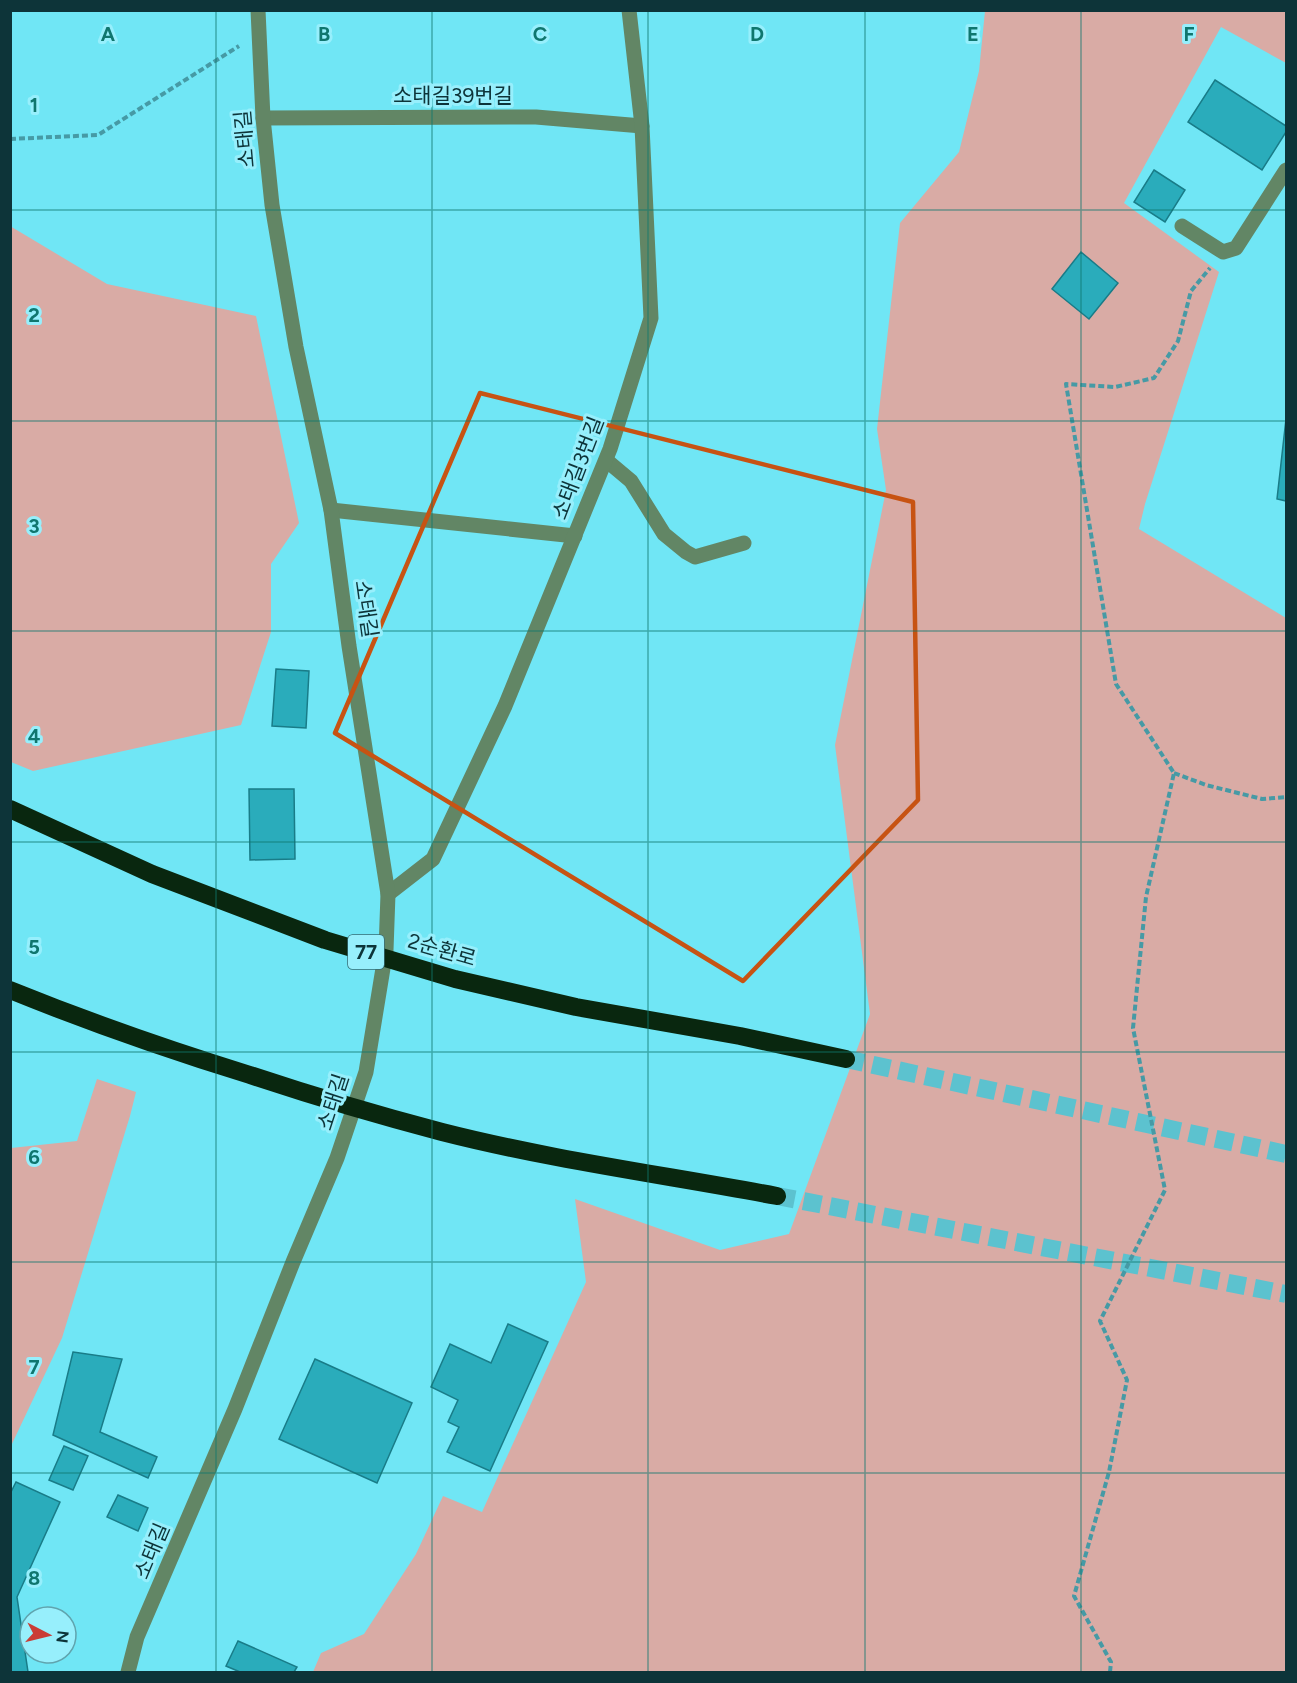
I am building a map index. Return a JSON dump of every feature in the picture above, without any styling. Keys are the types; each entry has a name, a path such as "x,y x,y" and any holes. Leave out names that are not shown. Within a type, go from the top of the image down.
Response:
{"highway":[{"name":"2순환로","path":"10,809 152,874 325,940 455,979 576,1007 740,1036 846,1059"},
{"path":"10,990 195,1058 301,1092 442,1132 567,1160 777,1196"}],"street":[{"name":"소태길","path":"128,1672 137,1637 231,1420 341,1147 366,1072 386,950 388,894 349,645 332,510 296,347 272,205 263,118 258,10"},
{"name":"소태길3번길","path":"388,894 433,859 505,706 606,460 651,318 642,126 629,10"},
{"name":"소태길39번길","path":"263,118 536,117 642,126"},
{"path":"1182,226 1223,252 1236,248 1287,170"},
{"path":"606,460 631,481 664,534 686,552 695,557 744,543"},
{"path":"332,510 575,536"}],"path":[{"path":"10,139 98,135 258,34"},
{"path":"1223,252 1191,291 1178,342 1154,378 1115,387 1066,384 1116,684 1174,773 1206,785 1262,799 1287,796"},
{"path":"1110,1672 1111,1662 1074,1596 1109,1472 1127,1380 1100,1321 1165,1190 1133,1028 1146,897 1174,773"}],"highlighted area":[{"path":"480,393 913,502 918,800 743,981 335,733"}],"shaded area":[{"path":"985,11 1286,11 1286,63 1221,27 1124,203 1219,272 1139,529 1286,618 1286,1672 313,1672 321,1653 364,1634 416,1554 443,1496 482,1512 586,1282 575,1199 720,1250 789,1234 870,1014 835,745 886,490 877,429 900,223 959,152 979,71"},
{"path":"10,226 107,284 256,316 299,523 271,564 271,632 241,725 33,771 11,762"},
{"path":"97,1079 136,1092 62,1338 11,1446 11,1148 77,1141"}],"building":[{"path":"1215,80 1286,126 1286,132 1262,170 1188,122"},
{"path":"1154,170 1185,190 1165,222 1134,202"},
{"path":"1081,252 1118,283 1089,319 1052,289"},
{"path":"1286,419 1286,501 1277,499"},
{"path":"276,669 309,671 306,728 272,726"},
{"path":"249,789 294,789 295,859 250,860"},
{"path":"508,1324 548,1342 490,1471 447,1452 459,1427 448,1422 458,1400 431,1387 450,1344 491,1363"},
{"path":"73,1352 122,1359 100,1432 157,1457 148,1478 53,1435"},
{"path":"315,1359 412,1403 377,1483 279,1439"},
{"path":"64,1446 88,1456 73,1490 49,1480"},
{"path":"16,1482 60,1502 17,1597 18,1665 27,1665 28,1672 10,1672 10,1494"},
{"path":"118,1495 148,1508 138,1531 107,1517"},
{"path":"238,1641 297,1667 294,1672 240,1672 226,1666"}],"tunnel":[{"path":"846,1059 1286,1154"},
{"path":"777,1196 1286,1294"}]}
